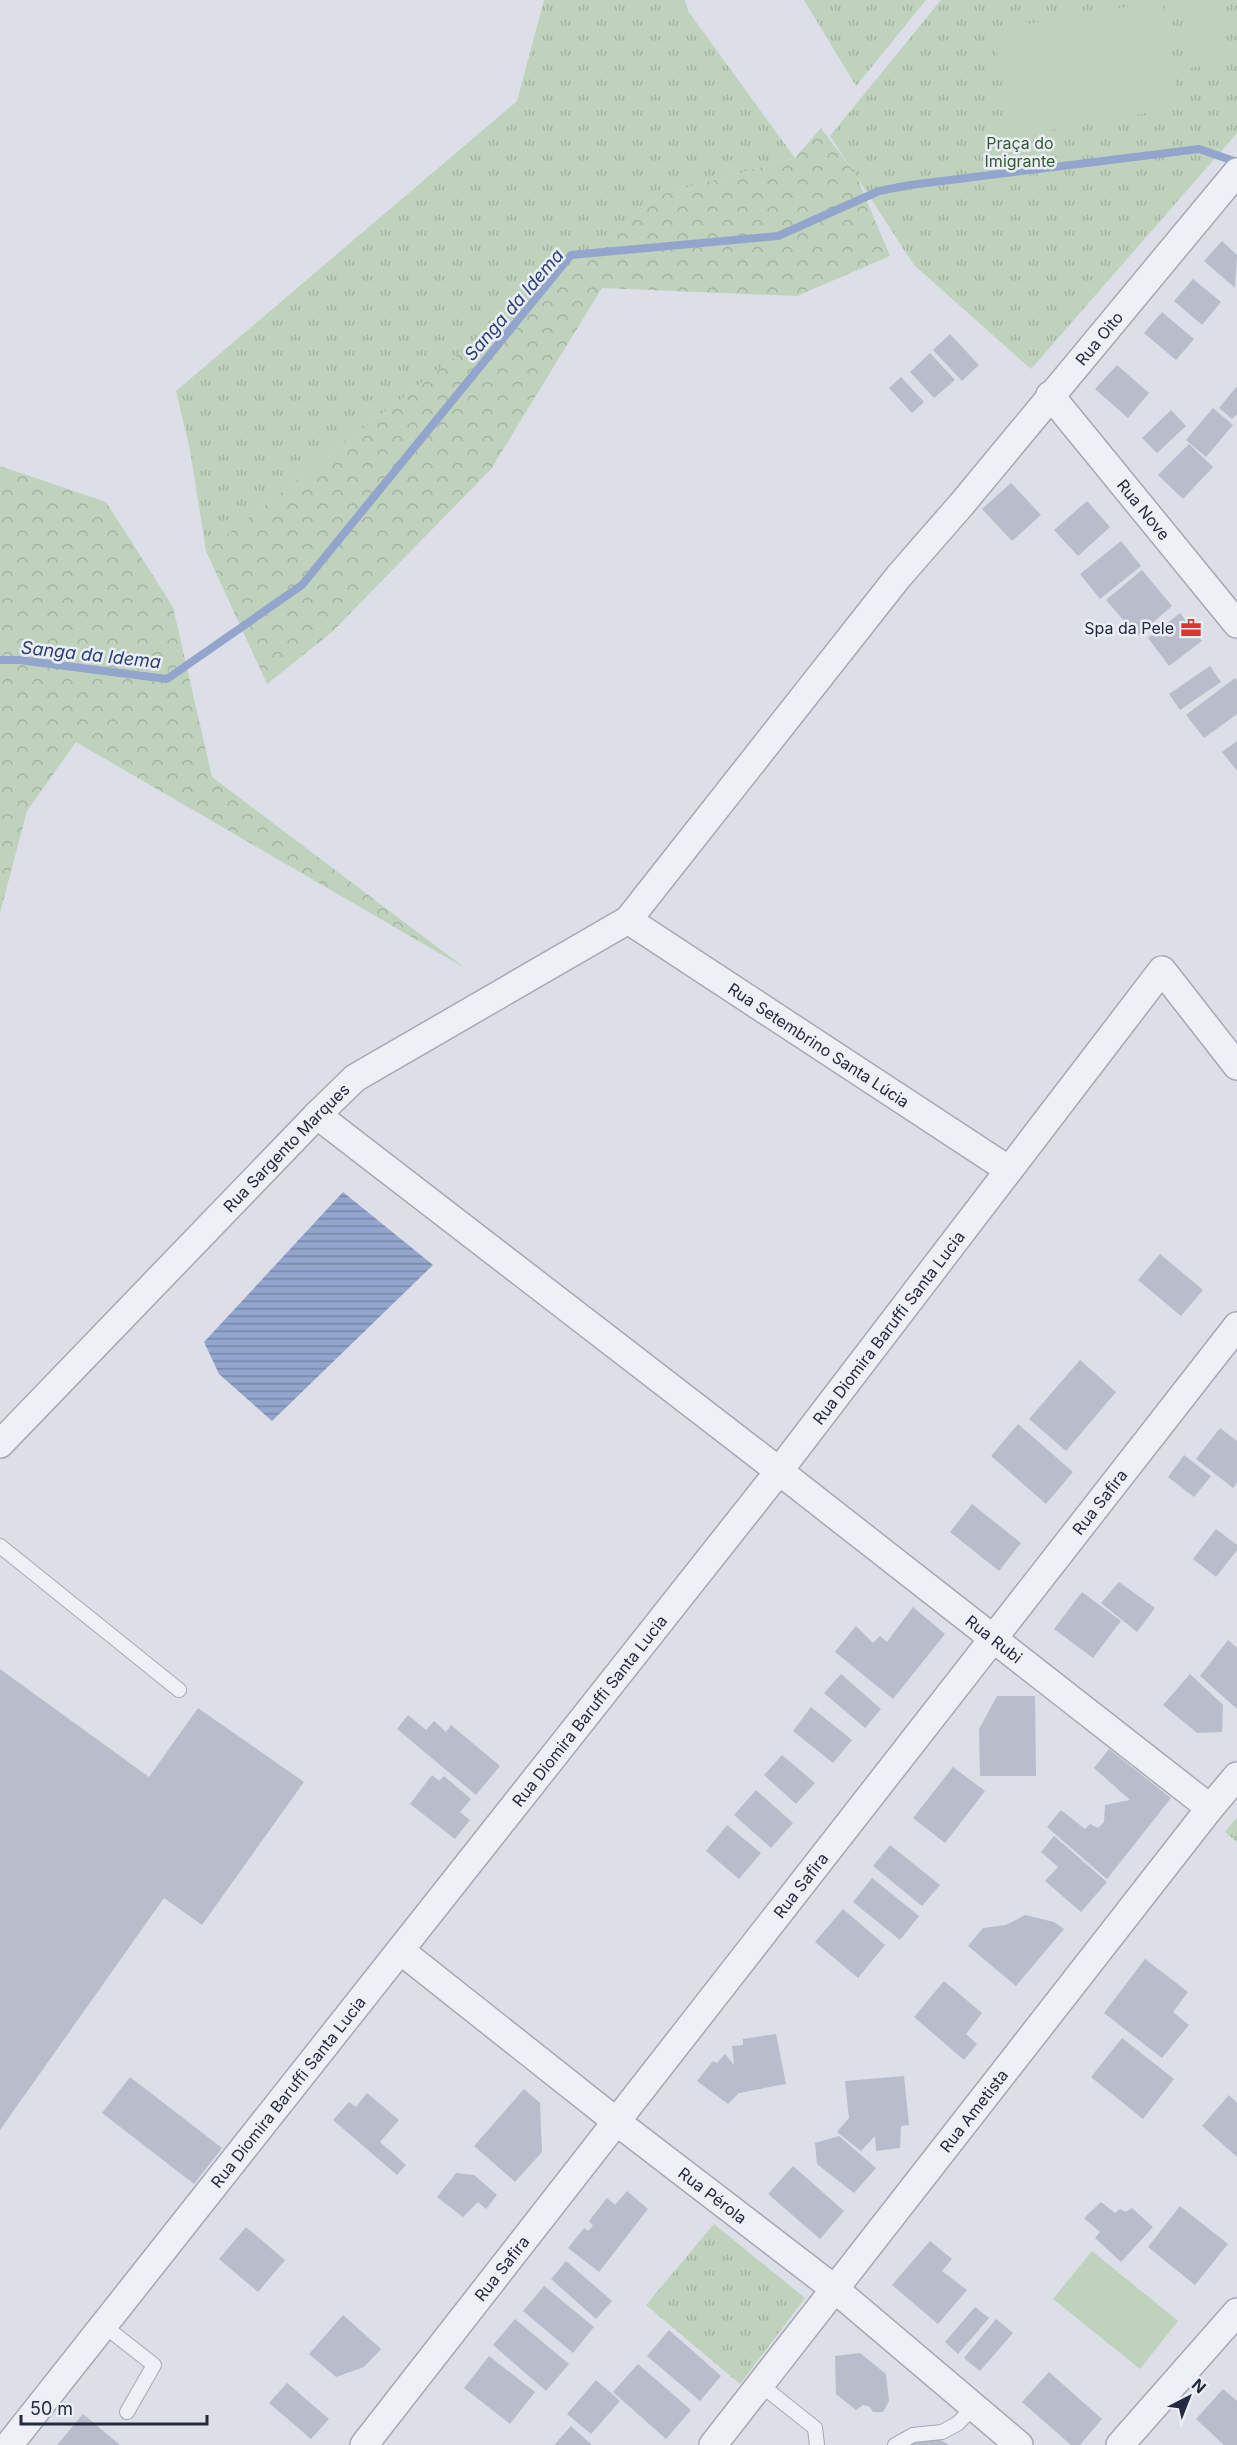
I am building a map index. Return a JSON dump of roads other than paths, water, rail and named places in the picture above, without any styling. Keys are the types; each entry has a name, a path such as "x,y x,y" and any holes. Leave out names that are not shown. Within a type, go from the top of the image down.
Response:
{"street":[{"name":"Rua Oito","path":"628,920 899,576 961,505 1237,172"},
{"name":"Rua Nove","path":"1050,395 1234,612"},
{"name":"Rua Sargento Marques","path":"0,1444 316,1115 355,1078 628,920"},
{"name":"Rua Setembrino Santa Lúcia","path":"628,920 1009,1170"},
{"name":"Rua Diomira Baruffi Santa Lucia","path":"9,2445 779,1471 1162,970 1237,1066"},
{"name":"Rua Rubi","path":"316,1115 779,1471 1209,1808"},
{"name":"Rua Safira","path":"364,2445 1237,1326"},
{"name":"Rua Ametista","path":"713,2445 836,2290 1209,1808 1237,1776"},
{"name":"Rua Pérola","path":"401,1951 617,2122 836,2290 1019,2445"},
{"path":"1120,2445 1237,2312"}],"lane":[{"path":"0,1545 179,1690"},
{"path":"104,2325 154,2366 127,2412"},
{"path":"761,2385 815,2428 816,2445"},
{"path":"895,2445 913,2435 942,2432 957,2424 974,2407"}],"water":[{"path":"343,1192 433,1265 272,1421 219,1374 204,1342"}],"waterway":[{"name":"Sanga da Idema","path":"0,660 19,660 167,679 302,585 571,255 778,236 879,191 910,185 1199,149 1237,162"}],"place":[{"name":"Spa da Pele","path":"1191,628"}],"park label":[{"name":"Praça do Imigrante","path":"1020,152"}]}
